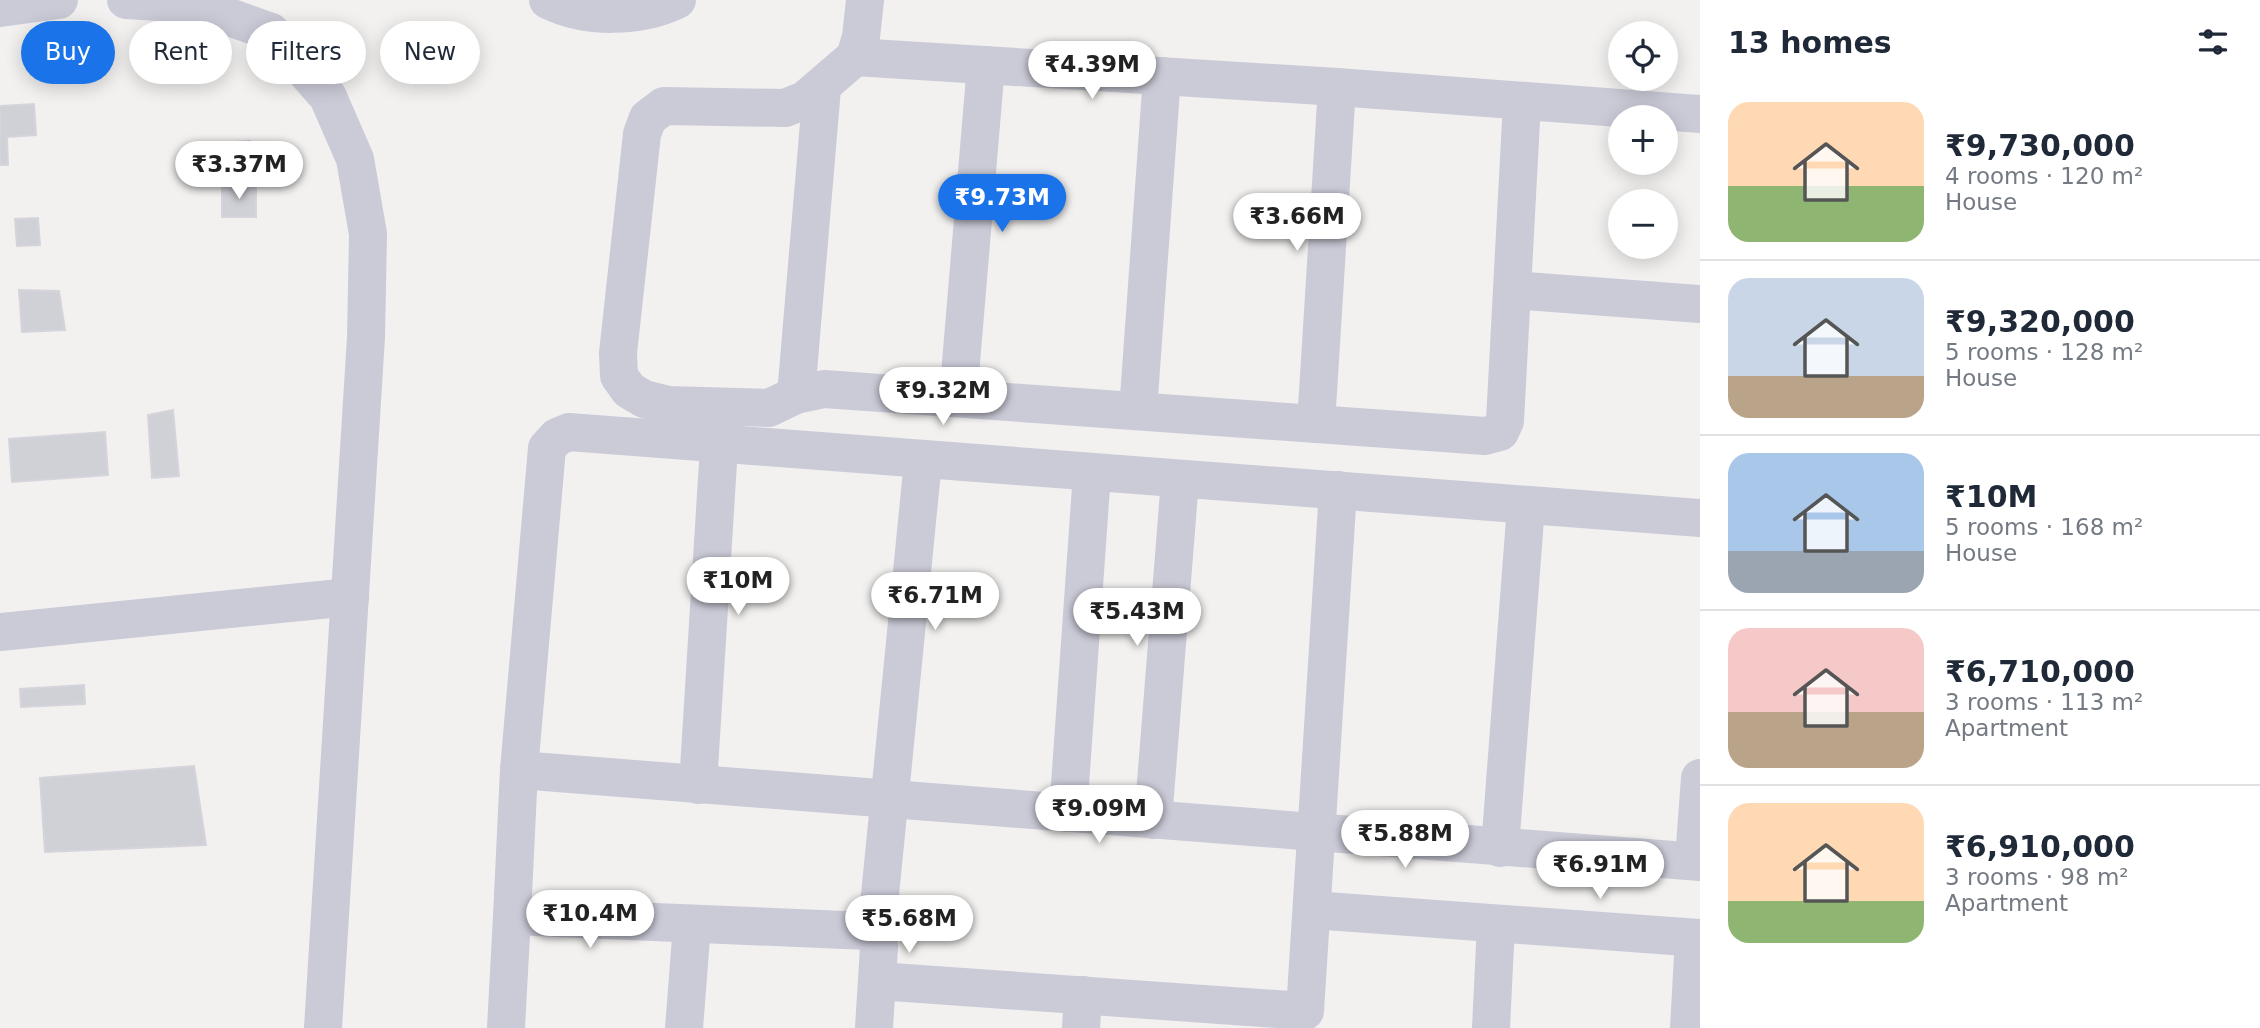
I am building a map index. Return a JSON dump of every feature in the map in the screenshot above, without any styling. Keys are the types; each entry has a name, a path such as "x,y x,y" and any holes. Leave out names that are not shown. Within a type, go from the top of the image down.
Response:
{"street":[{"path":"0,8 59,0"},
{"path":"126,0 193,4 271,32 328,97 355,159 368,234 366,337 323,1028"},
{"path":"548,0 582,10 649,13 677,0"},
{"path":"865,0 861,37 855,57 805,100 785,108 682,104 664,106 648,118 642,134 618,353 620,376 629,390 644,399 668,405 769,408 796,395 824,389 1485,436 1500,432 1505,421 1522,102"},
{"path":"855,57 1337,87 1700,114"},
{"path":"958,398 986,65"},
{"path":"1138,411 1162,76"},
{"path":"1317,424 1337,87"},
{"path":"796,395 822,88"},
{"path":"1512,290 1700,304"},
{"path":"506,1028 519,770 547,448 556,437 582,432 719,446 1700,518"},
{"path":"698,785 719,446"},
{"path":"874,1028 879,947 876,935 923,461"},
{"path":"1068,813 1092,473"},
{"path":"1153,820 1181,480"},
{"path":"878,981 1082,1012 1305,1019 1338,490"},
{"path":"1500,848 1527,506"},
{"path":"0,632 349,597"},
{"path":"519,770 888,797 1500,848 1697,861 1700,778"},
{"path":"1312,910 1697,938 1689,1028"},
{"path":"512,916 868,931 876,935"},
{"path":"1491,1028 1496,923"},
{"path":"684,1028 692,925"}],"building":[{"path":"34,104 36,135 7,137 8,165 0,165 0,106"},
{"path":"250,141 252,172 221,174 219,143"},
{"path":"222,185 256,185 256,217 222,217"},
{"path":"38,218 40,245 17,246 15,219"},
{"path":"19,290 59,291 65,330 22,332"},
{"path":"173,410 179,476 152,478 148,415"},
{"path":"105,432 108,475 12,482 9,439"},
{"path":"84,685 85,704 21,707 20,689"},
{"path":"194,766 206,845 45,852 40,778"}]}
